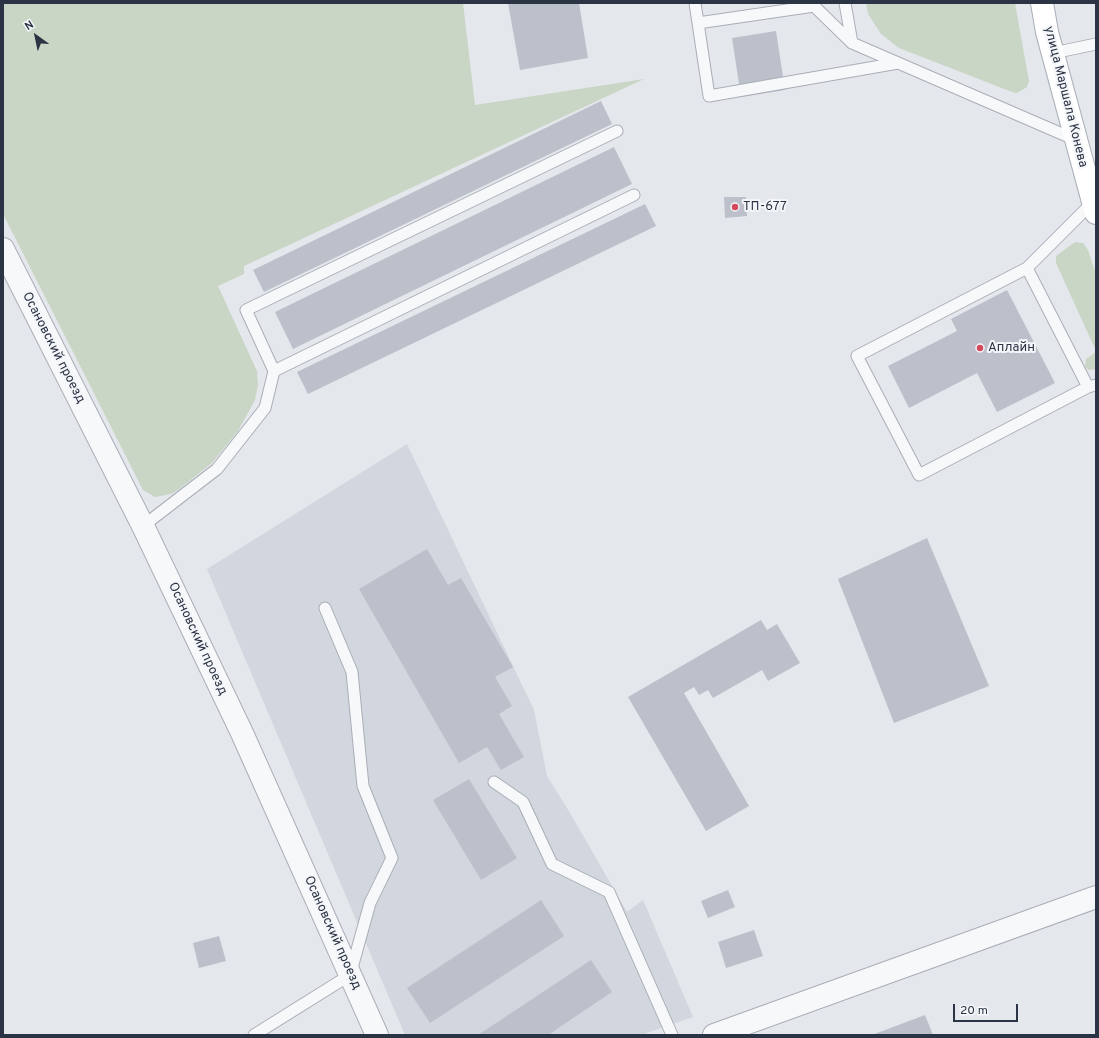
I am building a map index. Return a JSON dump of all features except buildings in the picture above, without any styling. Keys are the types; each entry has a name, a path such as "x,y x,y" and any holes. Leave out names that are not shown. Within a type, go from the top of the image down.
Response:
{"main road":[{"name":"улица Маршала Конева","path":"1042,3 1053,53 1094,208"}],"street":[{"name":"Осановский проезд","path":"3,249 143,526 242,733 377,1035"},
{"path":"714,1035 1096,897"}],"lane":[{"path":"695,3 709,96 898,63"},
{"path":"845,3 852,43"},
{"path":"698,23 813,5 852,43 1076,140"},
{"path":"1053,53 1096,44"},
{"path":"143,526 217,469 265,408 274,371 246,310 617,131"},
{"path":"274,371 634,196"},
{"path":"1027,268 1092,386 919,474 857,356 1027,268 1094,208"},
{"path":"254,1035 350,975 370,903 392,858 363,786 352,672 325,608"},
{"path":"494,782 523,802 552,864 609,892 672,1035"}],"shaded area":[{"path":"407,444 534,710 547,776 627,912 643,900 693,1017 641,1035 405,1035 207,569"}],"green space":[{"path":"3,3 463,3 475,105 644,79 244,266 244,274 218,286 257,371 258,385 255,400 238,431 212,463 178,490 171,494 155,497 143,490 3,214"},
{"path":"866,3 1015,3 1029,81 1027,87 1017,93 1012,92 899,48 881,34 868,14"},
{"path":"1075,242 1083,243 1088,250 1096,274 1096,351 1056,263 1056,256"},
{"path":"1096,352 1096,369 1089,370 1085,367 1086,359"}],"place":[{"name":"ТП-677","path":"735,207"},
{"name":"Аплайн","path":"980,348"}]}
